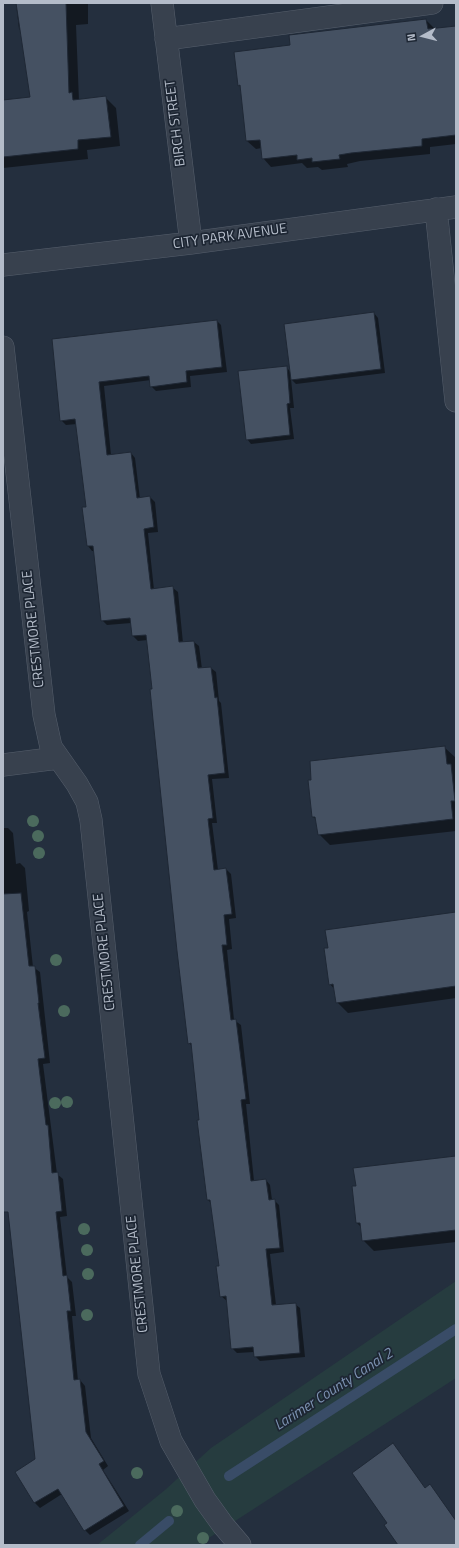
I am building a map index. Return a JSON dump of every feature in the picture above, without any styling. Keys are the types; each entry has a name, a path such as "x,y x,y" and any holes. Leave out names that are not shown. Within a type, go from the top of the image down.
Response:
{"street":[{"name":"BIRCH STREET","path":"162,3 191,243"},
{"path":"166,39 432,3"},
{"path":"446,208 456,401"},
{"name":"CITY PARK AVENUE","path":"3,265 191,243 446,208"},
{"name":"CRESTMORE PLACE","path":"3,347 44,715 51,747 77,784 87,802 91,820 149,1374 171,1441 205,1500 240,1545"},
{"path":"3,765 58,758"}],"green space":[{"path":"456,1281 456,1378 198,1545 97,1545 165,1490 211,1448"}],"building":[{"path":"16,3 66,3 69,93 72,92 73,100 106,96 111,137 78,140 78,149 3,157 3,100 30,97"},
{"path":"426,19 428,29 456,26 456,135 422,139 422,146 351,153 339,155 340,159 312,162 312,158 297,160 297,155 262,159 260,140 246,141 240,85 238,86 234,52 290,45 289,35"},
{"path":"374,312 381,369 291,380 284,324"},
{"path":"217,320 222,367 186,371 187,382 150,387 149,376 99,382 107,455 131,452 137,498 150,496 154,527 144,529 151,589 173,586 179,642 194,641 198,668 211,667 215,698 217,697 225,773 208,775 213,818 208,819 214,870 226,868 232,914 224,915 227,945 222,945 231,1020 236,1019 246,1099 241,1100 251,1181 266,1179 269,1200 275,1199 280,1248 266,1249 272,1305 296,1303 300,1353 254,1357 253,1347 231,1349 226,1296 220,1297 216,1266 219,1266 210,1200 207,1200 197,1120 199,1120 191,1043 188,1044 177,951 153,720 150,689 152,689 146,635 132,636 130,618 101,621 93,546 87,546 82,507 86,507 75,419 60,421 52,339"},
{"path":"287,366 290,403 287,404 290,435 246,440 238,371"},
{"path":"445,746 447,764 451,764 455,801 451,801 453,819 318,835 315,817 312,817 308,780 311,780 310,761"},
{"path":"21,893 29,966 35,966 45,1058 38,1059 46,1125 48,1125 52,1173 58,1172 62,1211 56,1212 63,1276 67,1275 71,1311 67,1311 74,1380 80,1379 86,1432 104,1461 99,1464 124,1506 84,1531 58,1489 34,1503 15,1472 35,1459 8,1212 3,1212 3,894"},
{"path":"456,912 456,986 336,1003 333,984 329,985 324,948 328,948 325,930"},
{"path":"456,1156 456,1230 362,1241 360,1223 356,1223 352,1186 356,1186 353,1168"},
{"path":"393,1443 425,1488 430,1484 456,1521 456,1545 398,1545 384,1525 387,1523 352,1473"}],"waterway":[{"name":"Larimer County Canal 2","path":"229,1476 456,1329"},
{"name":"Larimer County Canal 2","path":"140,1545 169,1521"}]}
